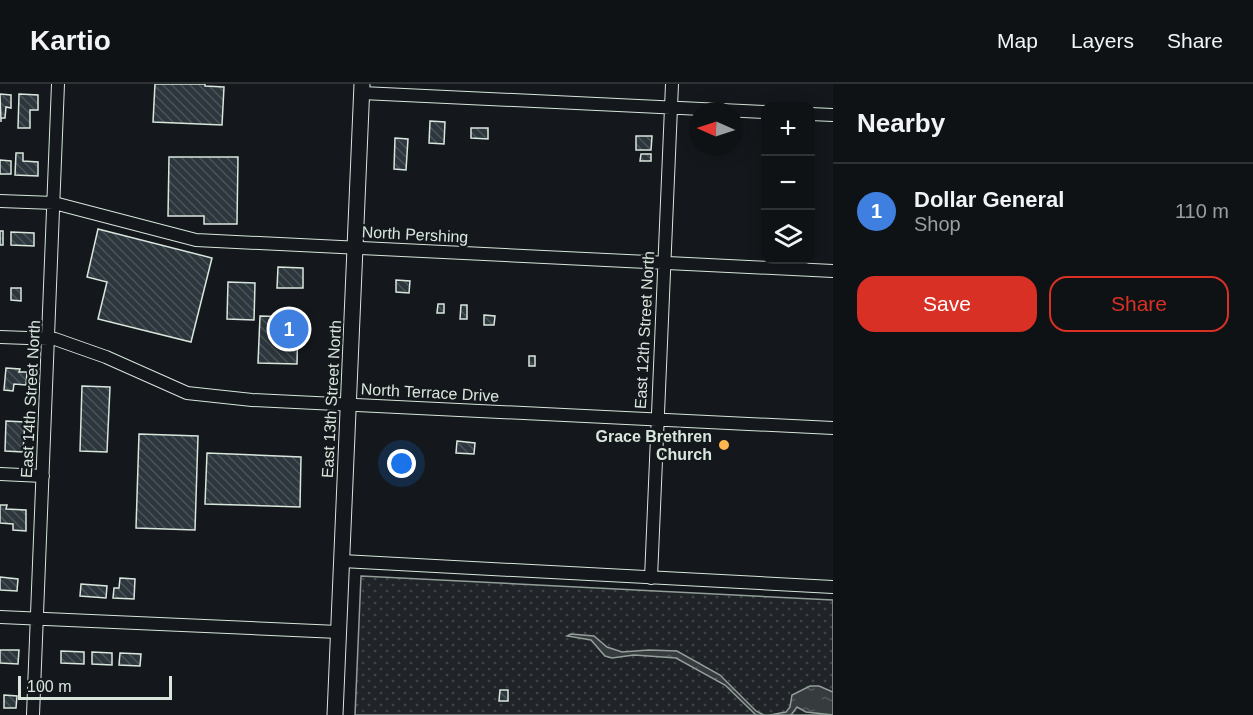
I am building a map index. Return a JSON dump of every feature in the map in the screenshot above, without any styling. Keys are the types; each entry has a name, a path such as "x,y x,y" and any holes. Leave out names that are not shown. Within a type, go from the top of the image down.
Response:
{"main road":[{"name":"East 13th Street North","path":"335,715 362,89"}],"street":[{"name":"East 14th Street North","path":"33,715 50,339 58,84"},
{"name":"East 12th Street North","path":"651,578 672,84"},
{"path":"362,89 761,112"},
{"path":"815,114 833,115"},
{"name":"North Pershing","path":"0,201 54,203 196,240 833,271"},
{"name":"North Terrace Drive","path":"0,337 55,339 106,357 187,393 252,400 833,428"},
{"path":"0,474 43,476"},
{"path":"342,561 833,587"},
{"path":"0,617 339,632"}],"shaded area":[{"path":"361,576 833,600 833,715 355,715"}],"water":[{"path":"571,634 594,636 607,647 622,652 677,651 720,675 756,711 764,715 756,715 725,685 676,658 634,655 612,658 605,656 591,640 567,636"},
{"path":"810,686 819,686 833,692 833,715 806,712 797,707 791,715 770,715 786,712 790,707 792,695"}],"building":[{"path":"155,84 205,84 205,86 224,87 222,125 153,122"},
{"path":"0,94 11,95 11,108 6,107 5,118 1,118 1,122"},
{"path":"19,94 38,95 38,110 30,110 30,128 18,128"},
{"path":"430,121 445,122 444,144 429,143"},
{"path":"471,128 488,128 488,139 471,138"},
{"path":"636,136 652,136 651,150 636,150"},
{"path":"395,138 408,139 406,170 394,169"},
{"path":"16,153 23,153 23,161 38,162 38,176 15,175"},
{"path":"641,154 651,154 651,161 640,161"},
{"path":"169,157 238,157 237,224 204,224 204,216 168,216"},
{"path":"0,160 11,161 11,174 0,174"},
{"path":"98,229 212,258 191,342 98,319 107,282 87,277"},
{"path":"0,231 3,231 3,245 0,245"},
{"path":"11,232 34,233 34,246 11,245"},
{"path":"278,267 303,268 303,288 277,288"},
{"path":"396,280 410,281 409,293 396,292"},
{"path":"228,282 255,283 254,320 227,319"},
{"path":"11,288 21,288 21,301 11,300"},
{"path":"438,304 444,304 444,313 437,313"},
{"path":"461,305 467,305 467,319 460,319"},
{"path":"484,315 495,316 494,325 484,325"},
{"path":"260,316 298,317 297,364 258,363"},
{"path":"529,356 535,356 535,366 529,366"},
{"path":"6,368 27,372 26,385 14,384 13,391 4,390"},
{"path":"82,386 110,387 107,452 80,451"},
{"path":"6,421 25,422 23,452 5,451"},
{"path":"139,434 198,436 195,530 136,528"},
{"path":"457,441 475,443 474,454 456,453"},
{"path":"207,453 301,457 300,507 205,504"},
{"path":"0,505 7,505 6,509 26,510 26,531 13,530 13,524 0,523"},
{"path":"0,577 18,579 17,591 0,590"},
{"path":"120,578 135,579 134,599 113,598 114,588 119,588"},
{"path":"81,584 107,586 106,598 80,596"},
{"path":"0,650 19,650 18,664 0,663"},
{"path":"61,651 84,652 84,664 61,663"},
{"path":"92,652 112,653 112,665 92,664"},
{"path":"120,653 141,654 140,666 119,665"},
{"path":"500,690 508,690 508,701 499,701"},
{"path":"4,695 17,696 16,708 4,708"}],"place":[{"name":"Dollar General","path":"289,329"},
{"name":"Grace Brethren Church","path":"724,445"}]}
